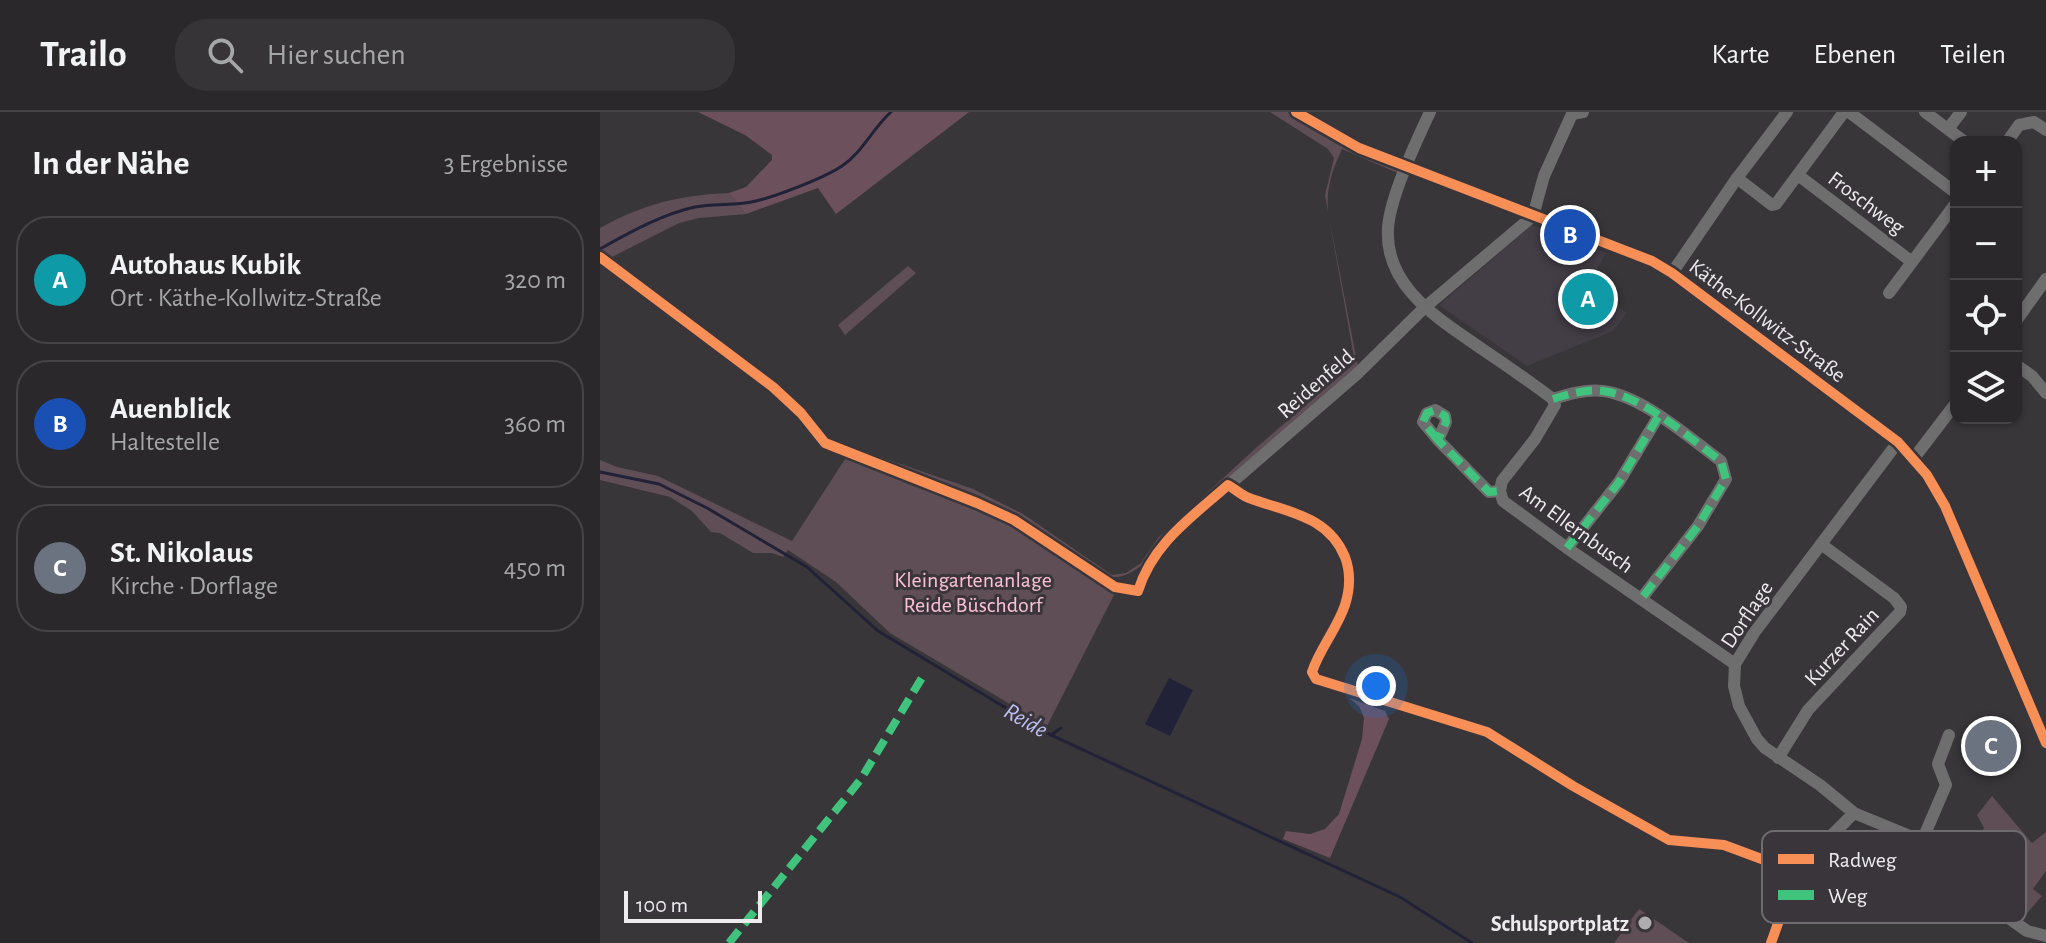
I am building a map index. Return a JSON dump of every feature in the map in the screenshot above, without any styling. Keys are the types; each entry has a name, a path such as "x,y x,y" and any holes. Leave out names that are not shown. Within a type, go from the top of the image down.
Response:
{"street":[{"name":"Käthe-Kollwitz-Straße","path":"1296,112 1359,148 1652,261 1898,442 1914,458 1936,490 1955,528 2040,712 2046,743"},
{"path":"1430,112 1396,196 1388,229 1392,256 1403,282 1424,308 1553,399 1579,392 1601,391 1622,395 1721,461 1726,479 1698,526 1641,599"},
{"path":"1533,216 1544,176 1572,114 1583,112"},
{"path":"1672,273 1787,112"},
{"path":"1846,112 1950,189"},
{"name":"Froschweg","path":"1737,178 1772,205 1776,204 1846,112"},
{"path":"1925,112 1957,136"},
{"path":"1948,129 1961,112"},
{"path":"2011,136 2019,125 2034,122 2046,130"},
{"name":"Froschweg","path":"1798,175 1912,262"},
{"name":"Froschweg","path":"1889,293 1952,208"},
{"name":"Reidenfeld","path":"1138,591 1151,559 1171,535 1357,374 1424,308 1533,216"},
{"path":"2022,313 2046,279"},
{"path":"2037,381 2046,369"},
{"path":"2022,370 2046,393"},
{"name":"Am Ellernbusch","path":"1553,399 1555,405 1552,413 1502,481 1500,491 1503,501 1735,664"},
{"path":"1914,458 1950,411"},
{"path":"1567,548 1619,482 1658,417"},
{"path":"1438,440 1489,492 1500,491"},
{"name":"Dorflage","path":"1898,442 1754,633 1735,664 1734,686 1739,706 1757,739 1778,758 1820,785 1854,813 1898,831"},
{"name":"Kurzer Rain","path":"1778,758 1808,710 1898,616 1901,607 1894,598 1821,544"},
{"path":"1926,831 1946,785 1938,764 1949,735"},
{"path":"1601,802 1669,840 1724,845 1762,858"},
{"path":"1836,831 1854,813"},
{"path":"2016,923 2027,931 2046,936"}],"shaded area":[{"path":"698,112 969,112 836,214 818,188 746,214 729,193 746,187 772,160 772,155 745,135"},
{"path":"1532,225 1606,253 1588,285 1627,313 1613,331 1527,366 1439,305"},
{"path":"1349,698 1385,711 1389,719 1330,858 1283,839 1286,831 1310,834 1325,829 1339,814 1362,739 1364,718 1359,706"}],"green space":[{"path":"1270,112 1288,112 1318,131 1393,166 1400,174 1342,149 1330,180 1328,212 1325,195 1334,158 1328,149"},
{"path":"729,193 746,214 679,223 610,258 600,249 600,228 631,213 678,199"},
{"path":"1328,214 1358,367 1144,564 1120,577 1104,575 1022,519 977,497 829,442 800,408 758,371 793,399 834,441 973,489 1023,514 1112,575 1126,573 1141,563 1158,538 1257,447 1355,363"},
{"path":"908,266 916,273 845,335 838,325"},
{"name":"Kleingartenanlage Reide Büschdorf","path":"847,456 1011,525 1115,593 1047,726 890,633 836,582 788,550 783,557 772,553 753,553 720,533 711,532 692,511 670,497 600,480 600,460 658,476 792,541"},
{"path":"1992,796 2022,831 1982,831 1984,828 1977,815"},
{"path":"2046,832 2046,871 2033,889 2042,896 2026,915 2026,836 2032,843"},
{"name":"Schulsportplatz","path":"1639,909 1689,943 1614,943"}],"water":[{"path":"1169,678 1193,690 1170,736 1145,724"}],"waterway":[{"path":"600,249 670,214 703,206 756,201 824,176 849,161 891,112"},
{"name":"Reide","path":"600,472 659,484 707,508 807,567 878,631 1051,735 1400,897 1472,943"},
{"path":"1051,735 1061,728"}],"marked path":[{"path":"1553,399 1590,391 1618,394 1665,419 1721,461 1726,479 1698,526 1641,599"},
{"path":"1438,440 1423,422 1427,413 1435,410 1445,416 1446,422 1438,440 1489,492 1500,491"},
{"path":"1567,548 1619,482 1658,417"},
{"path":"729,943 861,779 923,676"}],"cycle path":[{"path":"1296,112 1359,148 1652,261 1898,442 1927,475 1945,506 2046,743"},
{"path":"600,257 773,387 801,413 825,443 1014,520 1115,587 1138,591 1153,559 1175,532 1228,485 1246,497 1304,517 1328,532 1338,543 1347,563 1349,581 1342,614 1312,672 1316,679 1487,732 1573,786 1669,840 1724,845 1762,859"},
{"path":"1771,943 1778,923"}],"place":[{"name":"Auenblick","path":"1570,235"},
{"name":"Autohaus Kubik","path":"1588,299"},
{"name":"St. Nikolaus","path":"1991,746"},
{"name":"Schulsportplatz","path":"1645,923"}]}
